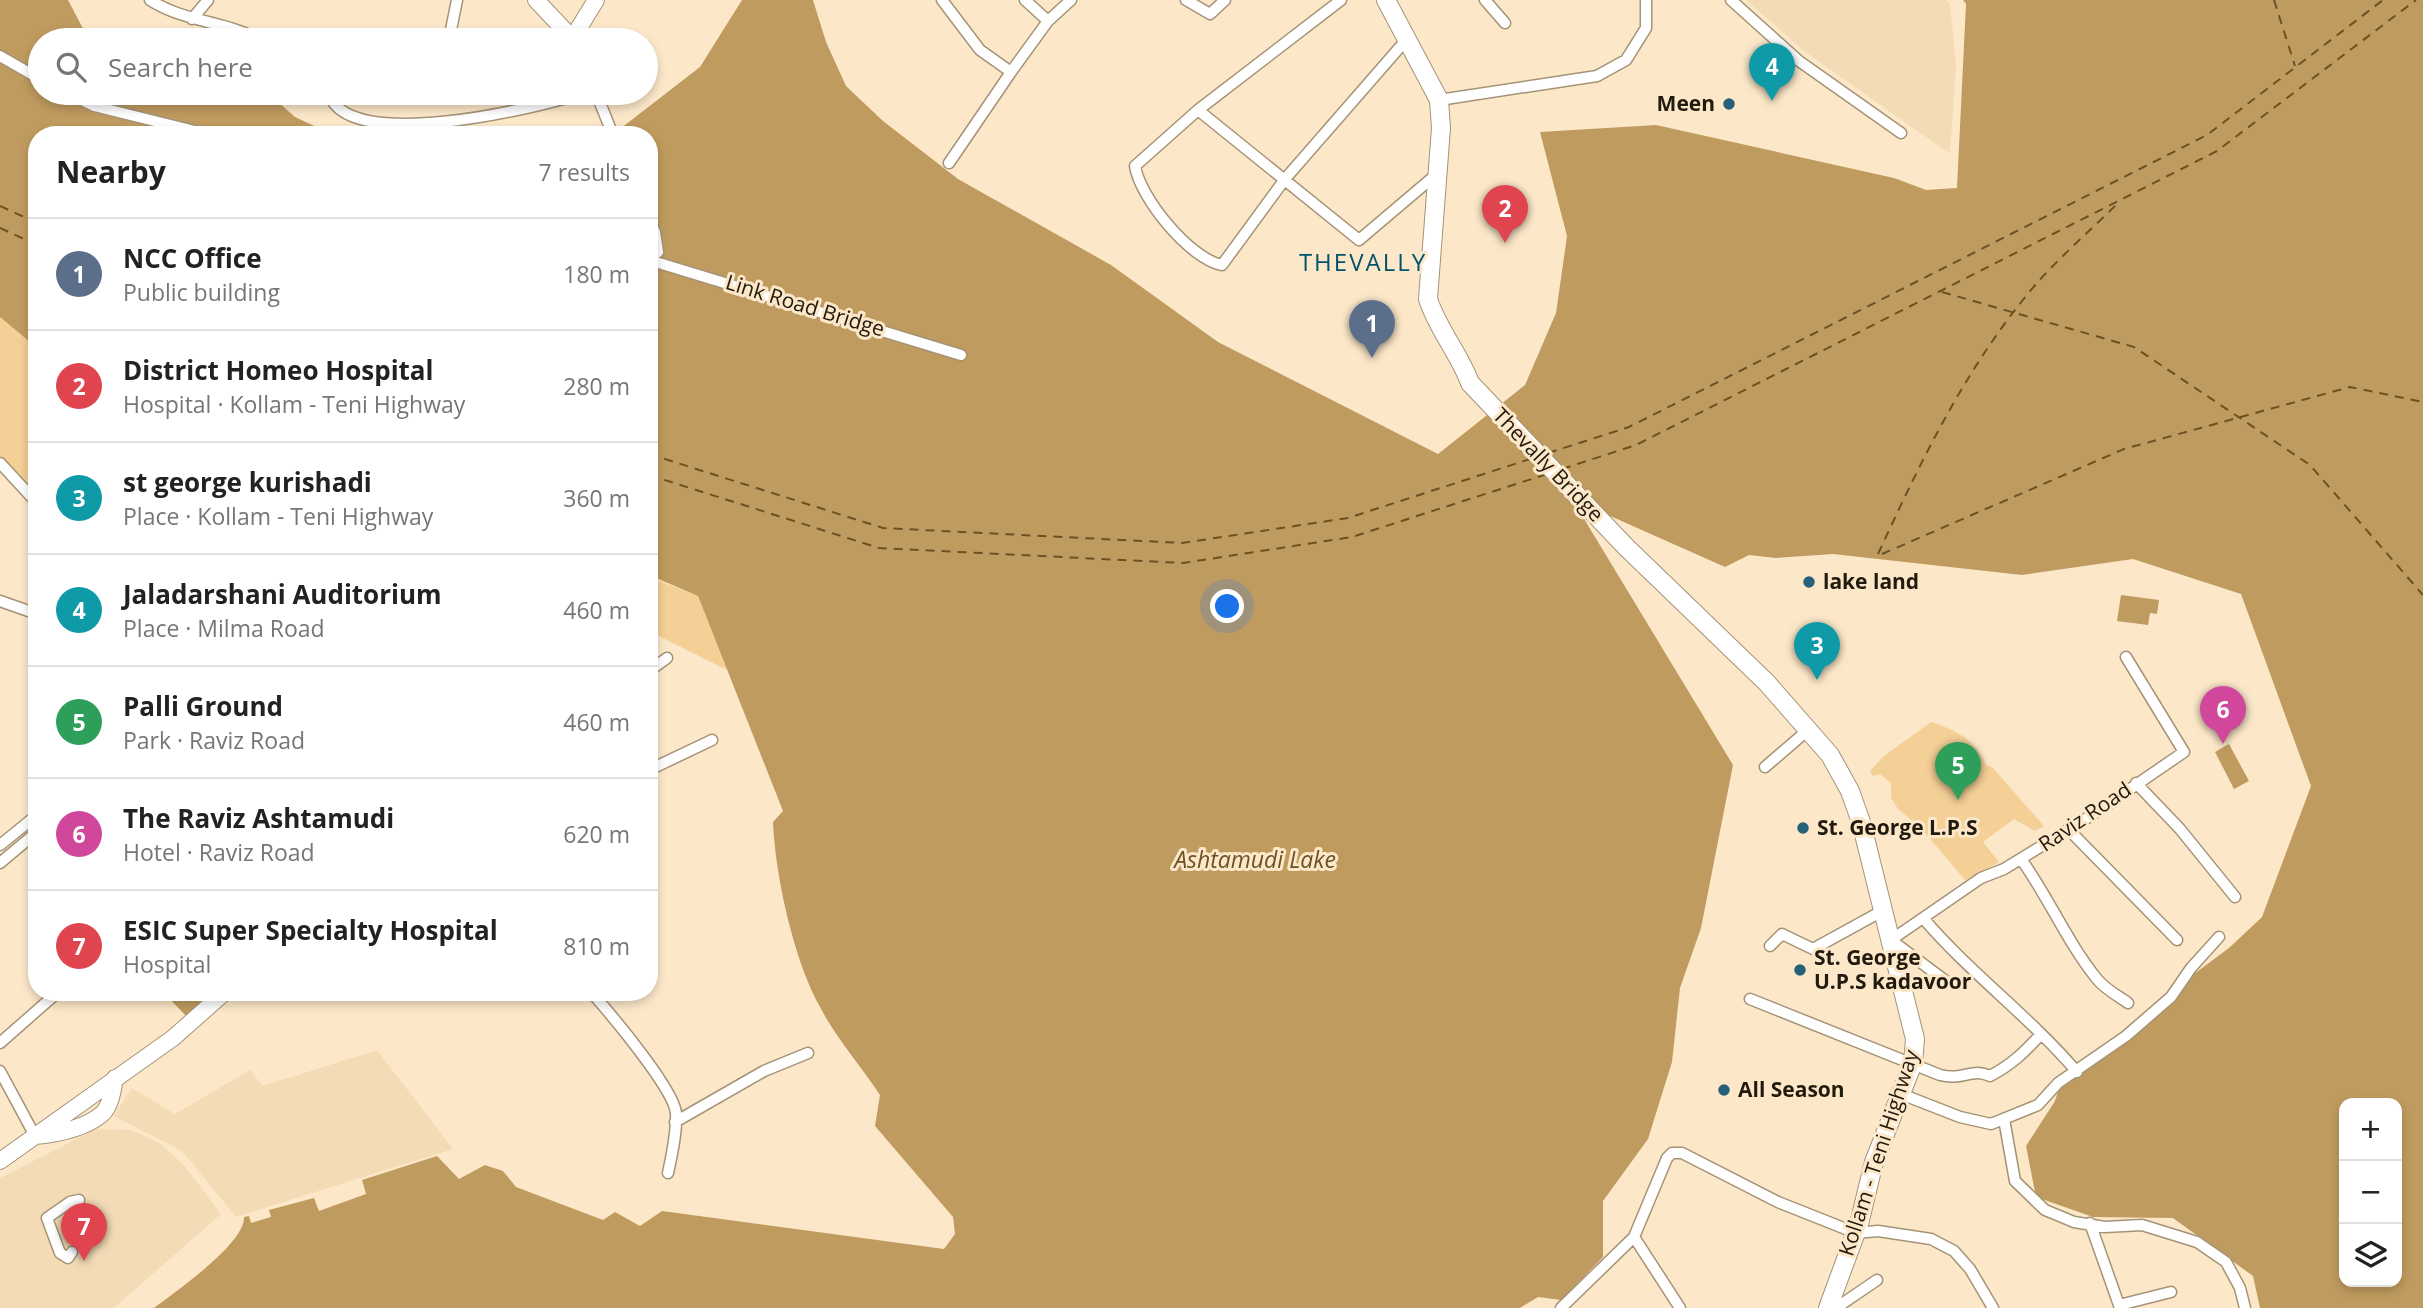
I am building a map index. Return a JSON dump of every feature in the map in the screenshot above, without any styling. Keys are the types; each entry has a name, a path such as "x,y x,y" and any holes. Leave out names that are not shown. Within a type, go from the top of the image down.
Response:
{"main road":[{"path":"1387,0 1439,100 1441,128 1438,173"},
{"name":"Thevally Bridge","path":"1438,173 1428,299 1435,322 1460,356 1470,383 1626,547"},
{"name":"Kollam - Teni Highway","path":"1626,547 1767,683 1830,755 1850,792 1861,822 1915,1039 1913,1063 1874,1162 1856,1233 1828,1308"}],"street":[{"path":"150,0 164,10 232,28"},
{"path":"192,19 208,0"},
{"path":"451,28 457,0"},
{"path":"536,0 562,28"},
{"path":"581,28 596,0"},
{"path":"942,0 980,50 1011,72"},
{"path":"1025,0 1048,21"},
{"path":"949,163 1048,21 1071,0"},
{"path":"1186,0 1210,14 1225,0"},
{"path":"1340,0 1198,110 1135,166 1136,176 1166,223 1202,259 1222,265 1285,179 1407,40"},
{"path":"1485,0 1505,23"},
{"path":"1439,100 1597,76 1626,60 1646,28 1648,0"},
{"path":"1731,0 1799,61 1901,133"},
{"path":"0,57 28,72"},
{"path":"92,105 175,126"},
{"path":"337,105 341,110 364,118 423,124 502,115 539,105"},
{"path":"601,105 610,126"},
{"path":"1198,110 1359,240 1438,173"},
{"name":"Link Road Bridge","path":"658,262 961,355"},
{"path":"0,463 28,493"},
{"path":"0,601 28,611"},
{"path":"658,664 667,657"},
{"name":"Raviz Road","path":"1891,940 1981,878 2021,859 2069,830 2184,752 2126,657"},
{"path":"1765,767 1808,730"},
{"path":"658,766 712,740"},
{"path":"2136,783 2165,812 2235,897"},
{"path":"0,845 28,822"},
{"path":"2069,830 2115,880 2177,940"},
{"path":"0,863 28,840"},
{"path":"2021,859 2057,914 2067,940 2098,980 2128,1003"},
{"path":"1770,946 1782,934 1813,949 1884,910"},
{"path":"1923,918 2077,1072"},
{"path":"1901,1094 1973,1121 1992,1124 2038,1105 2058,1083 2126,1036 2171,997 2191,968 2219,937"},
{"path":"1891,940 1947,982"},
{"path":"1750,999 1959,1079 1981,1072 1990,1076 2025,1055 2041,1034"},
{"path":"0,1043 48,1001"},
{"path":"0,1161 173,1038 215,1001"},
{"path":"598,1001 626,1034 673,1101 675,1122 668,1172"},
{"path":"675,1122 764,1071 808,1053"},
{"path":"0,1071 35,1136"},
{"path":"35,1136 61,1134 102,1113 112,1095 115,1078"},
{"path":"77,1104 92,1118"},
{"path":"2004,1119 2015,1181 2045,1210 2074,1222 2105,1227 2142,1225 2197,1242 2226,1262 2245,1308"},
{"path":"1561,1308 1634,1237 1667,1158 1682,1153 1778,1202 1856,1233 1878,1231 1931,1238 1954,1251 1970,1269 1990,1307"},
{"path":"72,1252 68,1258 60,1253 47,1218 79,1200"},
{"path":"2090,1223 2120,1307 2171,1292"},
{"path":"1634,1237 1675,1305"},
{"path":"1836,1308 1877,1280"}],"shaded area":[{"path":"1746,0 1946,0 1950,3 1956,66 1950,154 1804,51"},
{"path":"0,317 28,340 28,485 0,455"},
{"path":"658,580 698,596 727,670 658,636"},
{"path":"1931,722 1956,732 1971,743 1986,765 1992,767 2044,826 2035,831 2014,819 1983,842 1999,862 1965,880 1920,827 1898,809 1891,798 1891,783 1880,774 1873,776 1870,771 1884,756"},
{"path":"377,1050 453,1149 236,1217 182,1151 114,1116 132,1088 175,1114 250,1070 263,1086"},
{"path":"96,1129 131,1130 158,1142 183,1164 221,1214 114,1308 0,1308 0,1178"}],"water":[{"path":"0,0 68,0 83,28 28,28 28,105 282,105 295,117 314,126 28,126 28,340 0,317"},
{"name":"Ashtamudi Lake","path":"742,0 813,0 826,42 846,86 883,121 958,179 1111,265 1218,342 1438,454 1525,385 1556,313 1567,236 1540,132 1656,125 1894,178 1926,190 1957,188 1966,4 1963,0 2423,0 2423,1308 2260,1308 2253,1276 2173,1218 2093,1217 2036,1197 2026,1146 2055,1101 2060,1085 2134,1036 2174,999 2194,974 2229,948 2262,917 2311,786 2241,594 2133,559 2022,575 1833,554 1776,558 1749,555 1725,567 1572,499 1733,765 1701,928 1680,988 1672,1062 1648,1139 1603,1201 1603,1257 1561,1300 1538,1297 1520,1308 154,1308 222,1253 241,1228 244,1217 249,1216 251,1223 271,1217 269,1210 314,1198 319,1211 366,1194 362,1180 437,1156 459,1179 485,1165 503,1171 516,1187 603,1220 615,1212 640,1226 662,1211 944,1249 955,1234 953,1217 875,1126 880,1095 833,1030 811,988 794,942 778,867 773,822 783,811 698,596 658,579 658,126 624,126 651,105 658,105 658,99 700,67"},
{"path":"2121,595 2159,600 2157,614 2150,613 2148,625 2117,621"},
{"path":"2229,744 2249,781 2234,789 2215,752"},
{"path":"172,1001 205,1001 188,1018"}],"ferry route":[{"path":"2274,0 2295,66"},
{"path":"1548,453 1629,427 2207,135 2383,0"},
{"path":"1562,469 1636,445 2217,151 2416,0"},
{"path":"1878,554 1928,450 1985,351 2031,290 2118,203"},
{"path":"0,206 28,219"},
{"path":"0,228 28,241"},
{"path":"1942,292 2134,347 2310,465 2423,595"},
{"path":"1882,554 2124,449 2350,387 2423,402"},
{"path":"658,457 883,528 1182,543 1348,518 1530,459"},
{"path":"658,478 879,548 1183,563 1352,537 1547,474"}],"place":[{"name":"Jaladarshani Auditorium","path":"1772,101"},
{"name":"Meen","path":"1729,104"},
{"name":"District Homeo Hospital","path":"1505,243"},
{"name":"NCC Office","path":"1372,358"},
{"name":"lake land","path":"1809,582"},
{"name":"st george kurishadi","path":"1817,680"},
{"name":"The Raviz Ashtamudi","path":"2223,744"},
{"name":"Palli Ground","path":"1958,800"},
{"name":"St. George L.P.S","path":"1803,828"},
{"name":"St. George U.P.S kadavoor","path":"1800,970"},
{"name":"All Season","path":"1724,1090"},
{"name":"ESIC Super Specialty Hospital","path":"84,1261"}],"district":[{"name":"THEVALLY","path":"1363,263"}]}
